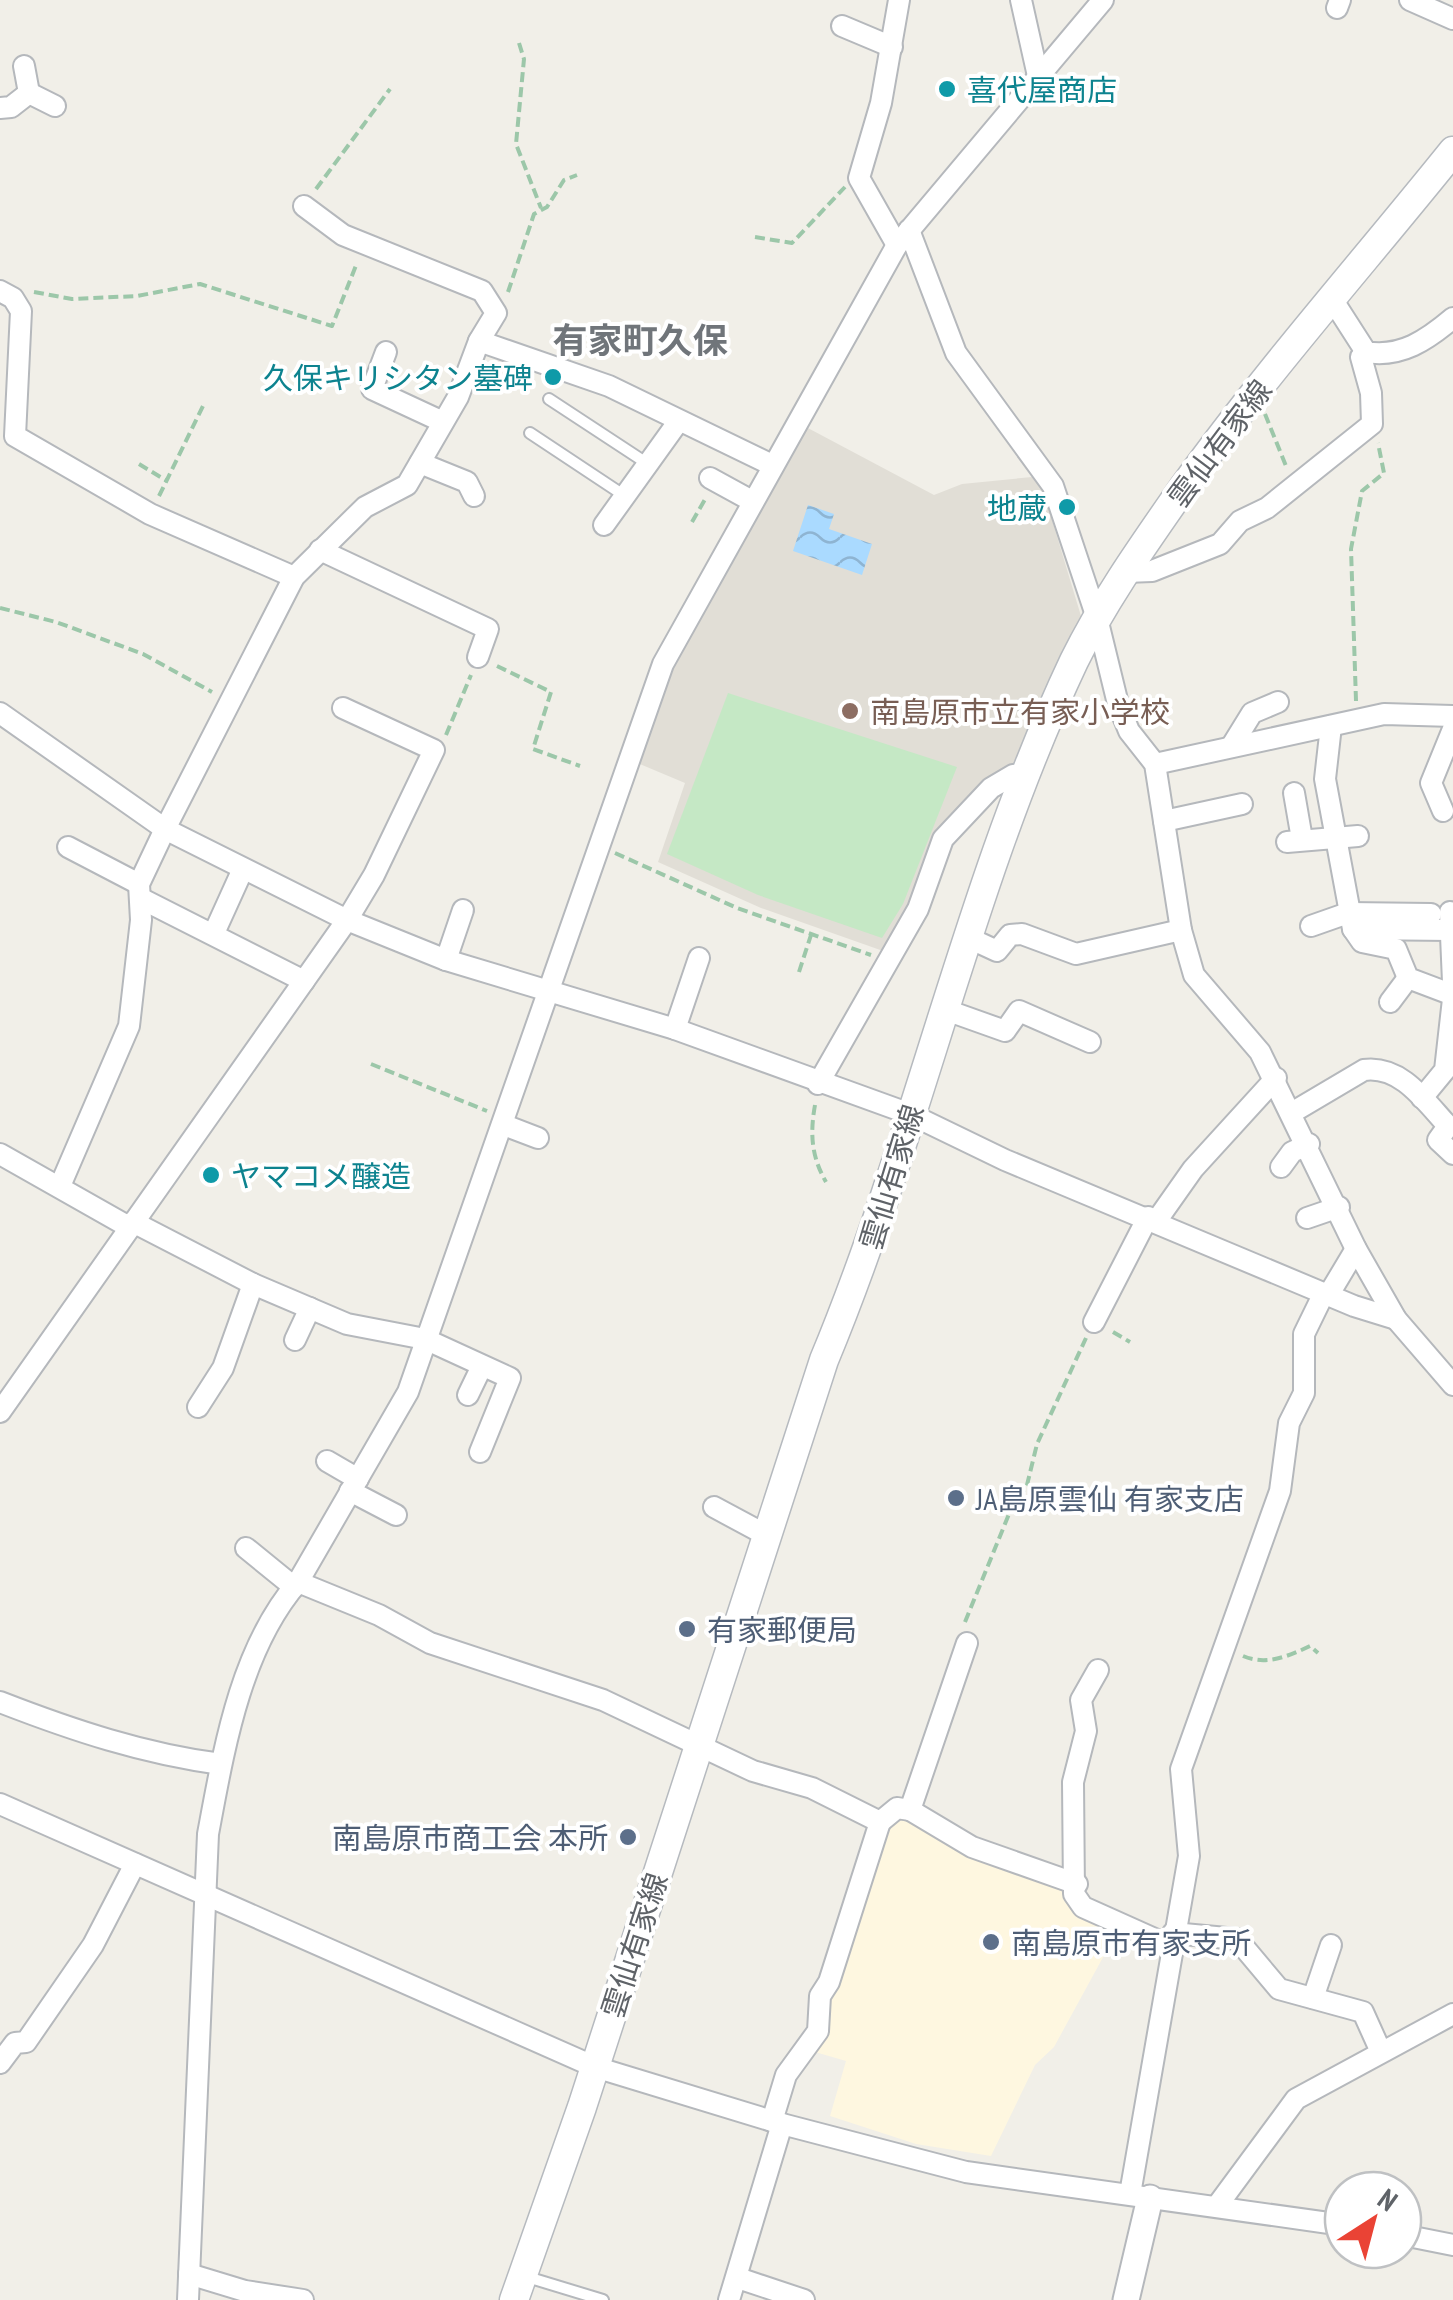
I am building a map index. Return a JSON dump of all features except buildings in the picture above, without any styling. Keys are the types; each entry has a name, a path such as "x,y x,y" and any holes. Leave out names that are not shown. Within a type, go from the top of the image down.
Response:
{"main road":[{"name":"雲仙有家線","path":"518,2288 595,2067 824,1360 863,1266 910,1114 1051,715 1097,618 1126,572 1254,394 1453,151"}],"street":[{"path":"899,0 892,46 859,178 903,238 956,353 1053,486 1097,618 1118,704 1130,732 1155,764 1181,930 1202,989 1237,1022 1276,1078 1356,1249 1396,1319 1453,1385"},
{"path":"1021,0 1038,76"},
{"path":"188,2300 193,2108 209,1895 208,1834 221,1764 259,1639 274,1610 296,1585 408,1392 664,664 752,501 903,238 1103,0"},
{"path":"1410,0 1453,19"},
{"path":"842,26 892,46"},
{"path":"24,66 29,92"},
{"path":"29,92 55,106"},
{"path":"0,108 11,107 29,92"},
{"path":"60,1186 129,1026 140,890 165,829 230,698 294,576 365,507 407,485 443,422 496,313 482,291 366,246 304,206"},
{"path":"6,294 21,311 22,344 8,432 150,514 294,576"},
{"path":"1332,300 1366,352 1381,355 1412,347 1453,318"},
{"path":"479,342 608,386 772,466"},
{"path":"386,352 372,389 443,422"},
{"path":"1126,572 1152,572 1220,544 1240,521 1268,508 1372,424 1371,392 1360,357 1366,352"},
{"path":"604,525 678,422"},
{"path":"420,463 467,482 474,496"},
{"path":"713,480 752,501"},
{"path":"320,550 488,629 478,657"},
{"path":"1230,747 1252,713 1278,702"},
{"path":"0,1412 347,920 374,875 434,750 344,708"},
{"path":"0,713 165,829 347,920 446,960 675,1029 818,1084 910,1114 1004,1160 1396,1319"},
{"path":"1155,764 1384,714 1453,716"},
{"path":"1331,726 1326,779 1332,795 1333,835 1351,921 1362,942 1396,950 1408,978 1453,997 1445,1070 1422,1098"},
{"path":"1443,812 1431,782 1453,729"},
{"path":"818,1084 918,909 936,855 953,824 992,788 1013,775 1027,774"},
{"path":"1332,795 1294,798 1295,840 1358,836"},
{"path":"1164,821 1242,804"},
{"path":"68,847 260,962 304,980"},
{"path":"214,933 243,869"},
{"path":"446,960 463,910"},
{"path":"1311,926 1444,919 1453,982"},
{"path":"971,939 997,951 1010,935 1022,934 1076,954 1181,930"},
{"path":"675,1029 699,958"},
{"path":"1390,1002 1408,978"},
{"path":"946,1010 1005,1030 1019,1010 1090,1042"},
{"path":"1293,1112 1364,1070 1376,1068 1404,1079 1448,1126 1438,1140 1453,1154"},
{"path":"1094,1322 1153,1218 1276,1078"},
{"path":"505,1121 538,1138"},
{"path":"1281,1167 1292,1152 1309,1144"},
{"path":"0,1154 253,1284 346,1324 425,1339 510,1378 511,1384 480,1452"},
{"path":"1307,1218 1339,1207"},
{"path":"1126,2300 1172,1940 1189,1856 1181,1769 1280,1490 1289,1424 1304,1392 1304,1334 1356,1249"},
{"path":"198,1407 223,1368 253,1284"},
{"path":"295,1340 310,1308"},
{"path":"468,1396 482,1366"},
{"path":"326,1461 396,1516"},
{"path":"714,1508 766,1535"},
{"path":"246,1548 296,1585 378,1615 430,1643 603,1700 753,1771 812,1788 880,1822"},
{"path":"910,1810 966,1643"},
{"path":"1098,1670 1081,1700 1086,1731 1074,1782 1074,1894 1083,1907 1172,1940 1237,1939 1279,1989 1362,2012 1381,2052"},
{"path":"2,1706 73,1731 169,1757 221,1764"},
{"path":"0,1804 595,2067 777,2123 966,2172 1323,2222"},
{"path":"729,2300 738,2278 786,2074 818,2031 820,1996 829,1982 880,1822 897,1808 910,1810 972,1847 1077,1884"},
{"path":"0,2064 15,2042 26,2042 93,1945 134,1864"},
{"path":"1312,1998 1332,1945"},
{"path":"1217,2206 1296,2099 1453,2014"},
{"path":"1423,2239 1453,2245"},
{"path":"189,2274 245,2291 303,2300"},
{"path":"738,2278 804,2300"}],"lane":[{"path":"550,400 648,464"},
{"path":"530,433 626,496"},
{"path":"1022,705 1051,715"},
{"path":"518,2288 603,2300"}],"path":[{"path":"519,43 524,59 516,144 541,208"},
{"path":"304,206 378,100 390,89"},
{"path":"496,313 506,301 531,220 541,208 547,207 564,180 577,175"},
{"path":"755,237 792,243 832,196 859,178"},
{"path":"6,294 32,292 72,299 138,296 200,284 332,326 366,246"},
{"path":"1254,394 1294,484"},
{"path":"150,514 203,406"},
{"path":"1353,722 1357,687 1351,548 1362,491 1384,473 1372,424"},
{"path":"138,464 167,481"},
{"path":"692,522 713,480"},
{"path":"0,608 56,622 144,654 230,698"},
{"path":"434,750 444,741 478,657 552,692 532,748 580,766"},
{"path":"1051,715 1075,716 1118,704"},
{"path":"602,847 737,908 889,961"},
{"path":"799,972 811,935"},
{"path":"371,1064 505,1121"},
{"path":"818,1084 811,1126 815,1162 826,1182"},
{"path":"966,1643 960,1633 1009,1514 1027,1485 1037,1444 1094,1322"},
{"path":"1224,1649 1254,1661 1285,1658 1310,1646 1318,1653"}],"shaded area":[{"name":"南島原市立有家小学校","path":"806,427 934,495 962,484 1032,477 1043,490 1084,626 1020,769 939,829 912,905 886,952 761,908 658,862 685,783 635,762 674,660"},
{"path":"898,1812 1060,1883 1069,1902 1119,1928 1054,2047 1035,2065 991,2156 916,2144 830,2116 846,2061 815,2052 884,1824"}],"green space":[{"path":"728,693 957,767 903,904 882,938 758,895 667,854"}],"water":[{"path":"808,505 834,514 829,529 872,544 862,575 793,551"}],"place":[{"name":"喜代屋商店","path":"947,89"},
{"name":"久保キリシタン墓碑","path":"553,377"},
{"name":"地蔵","path":"1067,507"},
{"name":"南島原市立有家小学校","path":"850,711"},
{"name":"ヤマコメ醸造","path":"211,1175"},
{"name":"JA島原雲仙 有家支店","path":"956,1498"},
{"name":"有家郵便局","path":"687,1629"},
{"name":"南島原市商工会 本所","path":"628,1837"},
{"name":"南島原市有家支所","path":"991,1942"}],"district":[{"name":"有家町久保","path":"640,340"}]}
